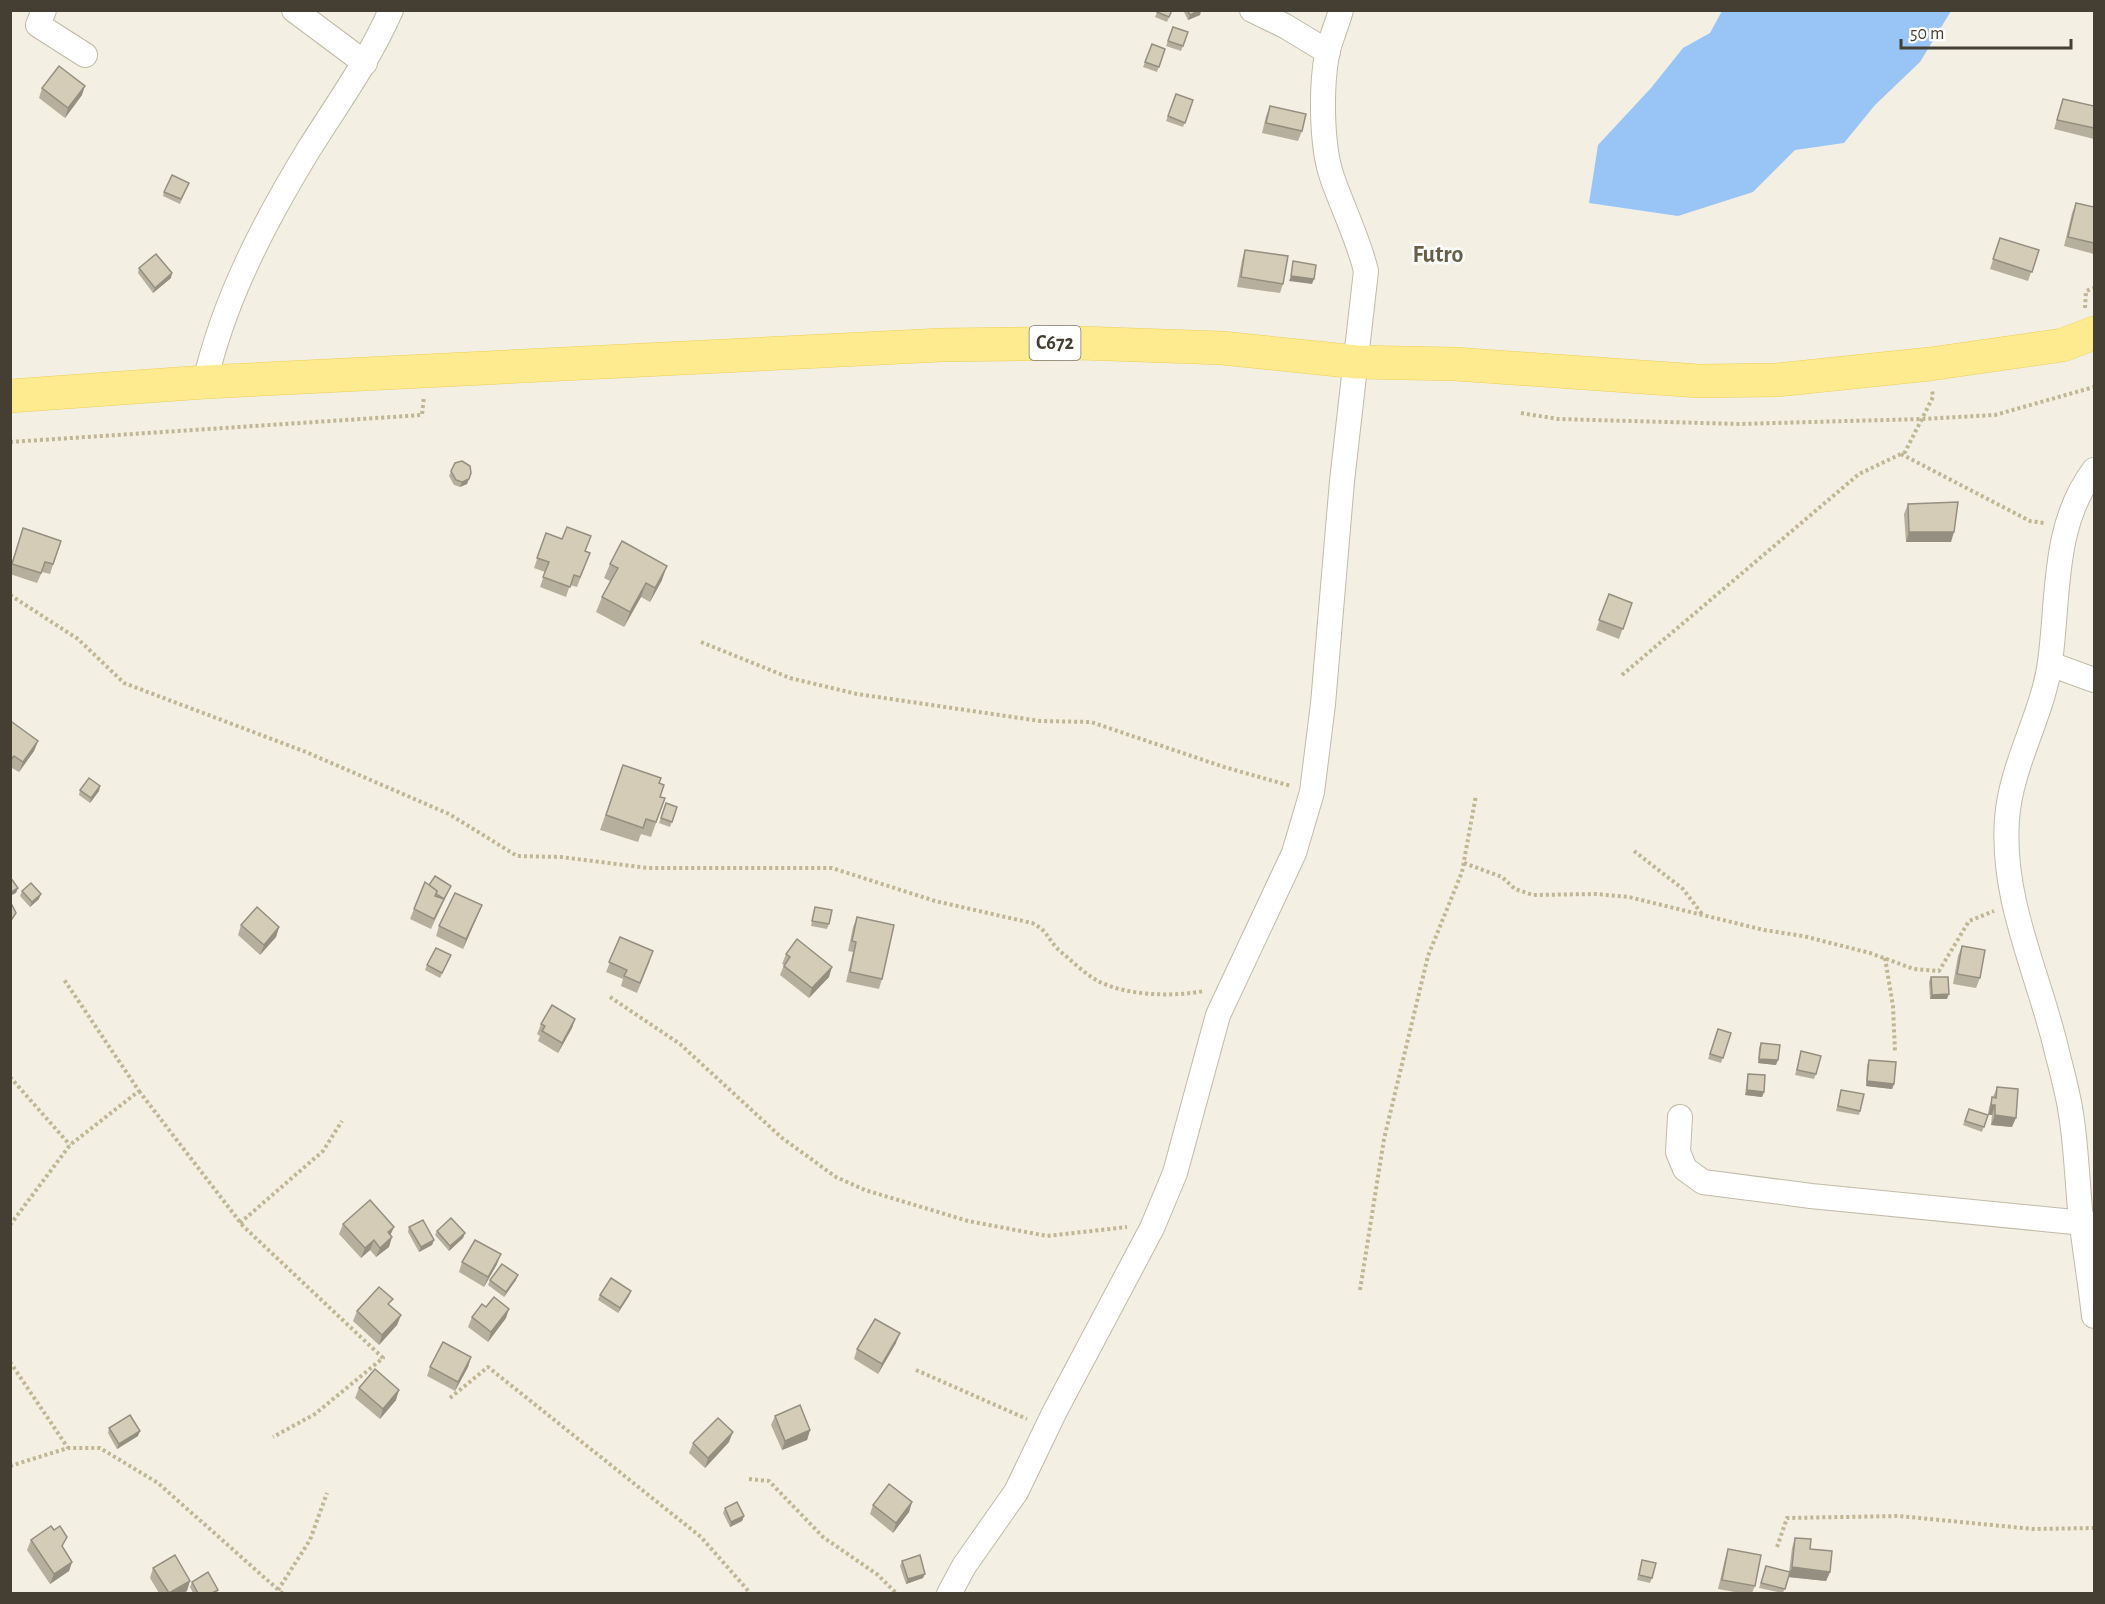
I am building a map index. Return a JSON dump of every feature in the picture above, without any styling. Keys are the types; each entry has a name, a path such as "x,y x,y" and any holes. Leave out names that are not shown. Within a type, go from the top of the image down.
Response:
{"main road":[{"name":"C672","path":"10,396 205,382 941,345 1080,343 1222,348 1357,362 1455,364 1699,381 1776,380 1930,364 2062,345 2090,323"}],"street":[{"path":"44,10 38,25 85,55"},
{"path":"294,10 365,63"},
{"path":"205,382 222,319 272,213 365,63 391,10"},
{"path":"1252,10 1285,26 1328,52"},
{"path":"949,1593 964,1566 1016,1492 1158,1214 1176,1173 1218,1015 1294,853 1312,792 1323,704 1342,481 1366,271 1361,248 1332,176 1327,152 1323,84 1328,52 1341,10"},
{"path":"2094,470 2077,498 2066,526 2059,564 2050,664 2022,753 2007,818 2007,866 2015,907 2030,966 2049,1017 2071,1114 2088,1223 2094,1316"},
{"path":"2050,664 2094,680"},
{"path":"1680,1117 1678,1152 1685,1169 1703,1182 1810,1196 2088,1223"}],"path":[{"path":"2090,323 2086,291 2094,288"},
{"path":"1622,675 1859,474 1905,452 1933,397 1930,364"},
{"path":"10,442 422,415 427,372"},
{"path":"1521,413 1558,419 1738,424 1922,419 1995,415 2094,387"},
{"path":"1901,454 2030,521 2066,526"},
{"path":"10,595 78,639 124,682 306,752 449,814 517,856 561,857 648,868 832,868 935,901 1032,923 1044,928 1059,950 1098,981 1132,992 1191,993 1232,986"},
{"path":"700,642 790,678 857,694 1029,719 1091,722 1224,767 1312,792"},
{"path":"1360,1290 1384,1139 1428,956 1464,863 1476,795"},
{"path":"1634,851 1683,889 1702,915"},
{"path":"1464,863 1502,877 1515,889 1533,895 1596,894 1629,897 1764,930 1803,936 1885,958 1914,969 1939,971 1969,921 1990,912 2015,907"},
{"path":"1885,958 1893,1006 1895,1052"},
{"path":"63,978 140,1091 240,1223 384,1358 315,1414 273,1437"},
{"path":"610,997 680,1044 782,1138 836,1177 865,1190 968,1221 1047,1236 1122,1229 1158,1214"},
{"path":"10,1077 70,1145"},
{"path":"10,1225 70,1145 140,1091"},
{"path":"240,1223 323,1151 342,1121"},
{"path":"10,1362 68,1448"},
{"path":"450,1398 488,1367 701,1537 751,1593"},
{"path":"916,1370 1047,1428"},
{"path":"10,1466 68,1448 100,1448 158,1483 283,1593"},
{"path":"749,1479 769,1481 823,1538 878,1575 897,1593"},
{"path":"278,1590 310,1540 327,1493"},
{"path":"1777,1547 1787,1518 1899,1516 2033,1529 2094,1528"}],"water":[{"path":"1722,11 1951,11 1920,62 1875,105 1844,143 1795,150 1753,192 1678,216 1589,203 1598,145 1651,88 1683,48 1710,33"}],"building":[{"path":"1158,10 1172,10 1169,17 1157,12"},
{"path":"1187,10 1200,10 1190,15"},
{"path":"1173,27 1188,32 1183,46 1168,41"},
{"path":"1152,44 1165,49 1159,67 1145,62"},
{"path":"59,66 85,86 68,108 42,88"},
{"path":"1176,94 1193,100 1185,123 1168,116"},
{"path":"2063,99 2094,106 2094,128 2057,120"},
{"path":"1270,106 1306,114 1302,131 1266,123"},
{"path":"172,175 189,183 181,199 164,192"},
{"path":"2076,203 2094,207 2094,243 2068,237"},
{"path":"2000,238 2039,250 2032,272 1993,259"},
{"path":"1245,250 1288,256 1283,284 1241,277"},
{"path":"156,254 172,273 155,288 139,268"},
{"path":"1293,261 1316,265 1314,279 1291,276"},
{"path":"462,461 470,466 471,473 469,479 462,482 456,480 451,471 455,463"},
{"path":"1958,502 1954,532 1909,532 1908,504"},
{"path":"567,527 591,536 585,551 590,553 580,577 574,575 570,587 543,577 549,562 537,558 546,533 562,539"},
{"path":"23,528 61,541 53,564 45,562 41,573 12,564"},
{"path":"622,541 667,566 655,588 646,583 630,612 602,597 618,568 610,564"},
{"path":"1609,594 1632,603 1623,629 1599,620"},
{"path":"12,722 38,741 23,762 14,756 10,761 10,724"},
{"path":"623,765 661,778 659,783 664,785 660,797 665,798 656,822 646,819 643,828 606,815"},
{"path":"89,778 100,786 91,798 80,790"},
{"path":"666,803 677,807 672,822 661,818"},
{"path":"435,876 451,886 444,899 436,894 437,891 429,885"},
{"path":"10,877 18,888 10,893"},
{"path":"425,882 437,891 435,896 444,899 434,919 414,909"},
{"path":"31,883 41,894 32,902 22,891"},
{"path":"455,893 482,905 466,939 439,926"},
{"path":"10,905 16,913 10,922"},
{"path":"257,907 279,927 264,945 241,925"},
{"path":"815,907 832,910 829,924 812,921"},
{"path":"857,917 894,925 882,979 850,972 856,942 852,941"},
{"path":"620,937 653,951 640,983 624,976 627,970 609,962"},
{"path":"797,939 832,967 812,988 784,966 790,957 786,954"},
{"path":"1962,946 1985,950 1980,978 1957,974"},
{"path":"436,948 451,955 442,973 427,965"},
{"path":"1931,977 1948,977 1949,994 1932,995"},
{"path":"552,1005 575,1019 562,1043 542,1031 545,1026 541,1024"},
{"path":"1718,1029 1731,1033 1723,1058 1710,1054"},
{"path":"1761,1043 1780,1045 1778,1060 1759,1059"},
{"path":"1801,1051 1821,1056 1816,1074 1797,1070"},
{"path":"1869,1060 1896,1062 1894,1084 1867,1081"},
{"path":"1748,1074 1765,1075 1764,1092 1747,1090"},
{"path":"1997,1087 2018,1089 2016,1118 1995,1115 1995,1105 1991,1105 1992,1097 1996,1098"},
{"path":"1841,1090 1864,1094 1860,1111 1838,1106"},
{"path":"1969,1109 1988,1115 1984,1127 1965,1121"},
{"path":"370,1200 394,1227 388,1232 392,1237 380,1248 374,1240 365,1248 343,1224"},
{"path":"451,1218 465,1233 450,1246 437,1231"},
{"path":"423,1220 434,1240 421,1247 409,1227"},
{"path":"475,1240 501,1254 488,1277 462,1262"},
{"path":"502,1264 518,1275 506,1292 490,1280"},
{"path":"611,1278 631,1291 620,1308 600,1295"},
{"path":"379,1287 393,1299 388,1304 401,1315 382,1335 357,1311"},
{"path":"494,1297 509,1309 491,1332 472,1317 482,1304 486,1307"},
{"path":"875,1319 900,1333 882,1364 857,1349"},
{"path":"443,1342 471,1357 458,1382 430,1367"},
{"path":"375,1369 399,1390 383,1409 359,1388"},
{"path":"800,1405 810,1430 785,1441 775,1416"},
{"path":"130,1415 140,1431 119,1444 109,1428"},
{"path":"718,1418 733,1432 708,1458 693,1443"},
{"path":"889,1484 912,1502 896,1523 873,1505"},
{"path":"737,1502 744,1516 731,1522 725,1508"},
{"path":"51,1526 54,1530 60,1526 67,1537 62,1546 72,1562 54,1574 31,1540"},
{"path":"1795,1538 1811,1539 1810,1549 1832,1551 1830,1572 1792,1567"},
{"path":"1728,1549 1761,1555 1755,1586 1722,1580"},
{"path":"175,1555 190,1581 169,1593 153,1568"},
{"path":"920,1555 925,1574 908,1579 902,1561"},
{"path":"1642,1560 1656,1563 1652,1578 1639,1575"},
{"path":"1766,1566 1790,1572 1785,1589 1761,1583"},
{"path":"208,1572 218,1590 212,1593 198,1593 192,1582"}],"district":[{"name":"Futro","path":"1438,255"}]}
